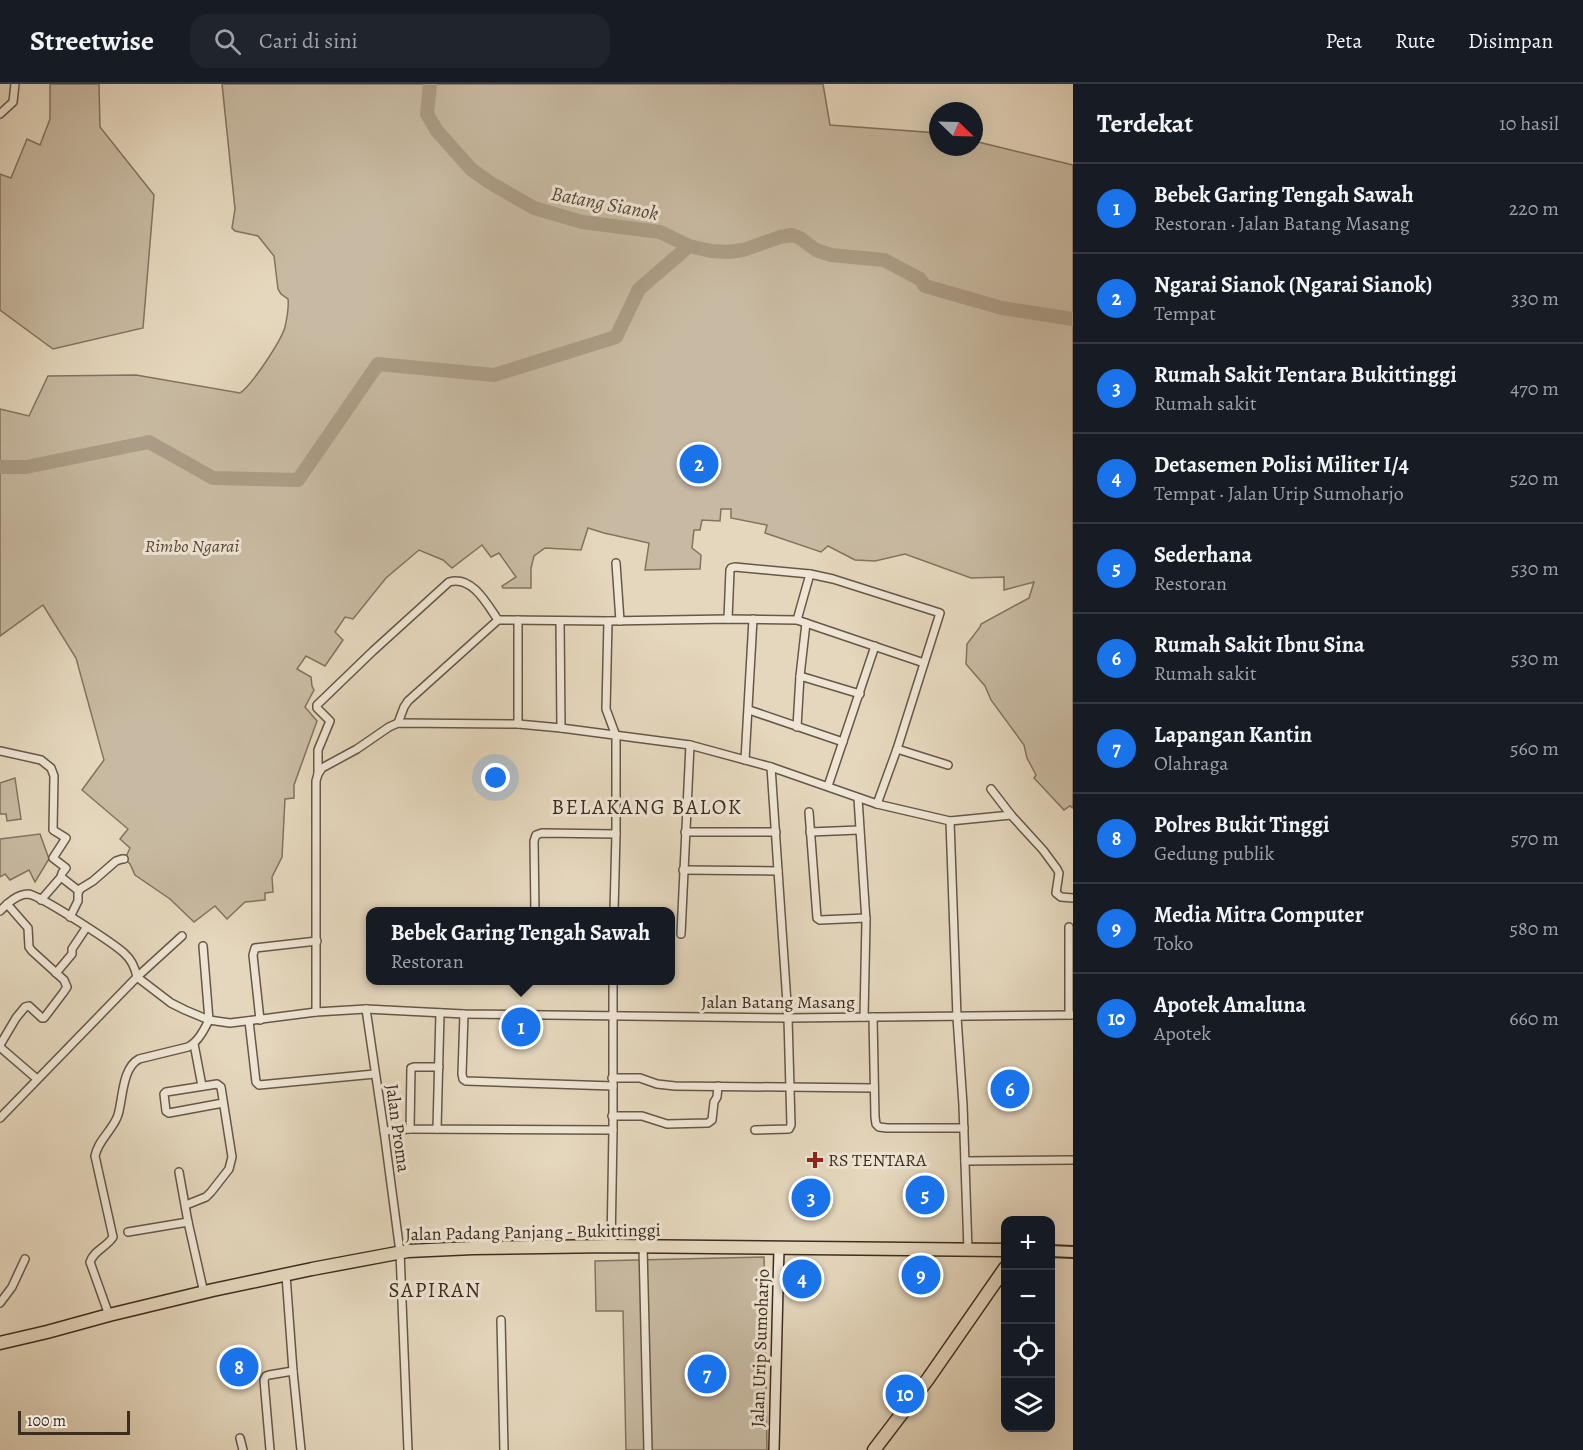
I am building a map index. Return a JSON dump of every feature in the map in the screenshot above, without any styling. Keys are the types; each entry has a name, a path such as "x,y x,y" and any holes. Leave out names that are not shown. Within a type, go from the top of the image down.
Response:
{"highway":[{"name":"Jalan Padang Panjang - Bukittinggi","path":"0,1343 204,1293 400,1252 473,1248 610,1246 1001,1250"},
{"path":"874,1450 928,1379 1004,1270"}],"main road":[{"path":"1055,1251 1073,1251"}],"street":[{"path":"0,114 13,102 15,84"},
{"path":"616,562 620,621"},
{"path":"728,619 729,570 731,568 810,574 844,582 940,613 877,804"},
{"path":"797,620 810,574"},
{"path":"316,1012 316,781 318,750 330,721 316,708 317,705 449,582 461,581 476,590 498,620"},
{"path":"745,760 753,619"},
{"path":"398,723 408,701 498,620 797,620 924,663"},
{"path":"518,621 518,724"},
{"path":"560,621 561,728"},
{"path":"608,621 606,709 616,736 614,907"},
{"path":"797,727 806,623"},
{"path":"828,786 875,646"},
{"path":"800,676 860,694"},
{"path":"749,710 843,742"},
{"path":"318,774 322,768 398,723 518,724 690,746 771,767 877,804 950,821 1011,815"},
{"path":"681,934 690,746"},
{"path":"897,749 948,765"},
{"path":"0,752 41,760 51,768 54,776 53,830 66,838 54,858 66,868 62,877 41,900"},
{"path":"755,1130 789,1129 791,1125 788,1018 771,767"},
{"path":"991,789 1057,869 1059,876 1056,890 1058,895 1073,898"},
{"path":"858,798 876,1124 887,1128 964,1128"},
{"path":"809,812 817,918 820,920 866,918"},
{"path":"950,821 968,1250"},
{"path":"810,832 859,830"},
{"path":"685,832 776,832"},
{"path":"535,907 534,842 536,835 542,833 616,834"},
{"path":"70,917 78,901 79,891 116,861 124,859"},
{"path":"684,870 778,870"},
{"path":"62,877 79,891"},
{"path":"0,911 19,896 30,894 124,953 135,967 137,977"},
{"path":"8,904 28,928 29,947 64,980 67,987 48,1015 43,1018 26,1006 0,1045 37,1079"},
{"path":"1069,927 1071,1015"},
{"path":"56,973 71,955 86,928"},
{"path":"0,1118 137,977 182,936"},
{"path":"260,1020 253,955 255,948 317,941"},
{"path":"109,1315 90,1262 93,1256 113,1237 95,1156 96,1150 115,1122 128,1071 134,1062 194,1044 209,1020 203,946"},
{"name":"Jalan Batang Masang","path":"137,977 171,1003 209,1020 230,1023 316,1012 366,1009 464,1014 788,1018 1071,1015"},
{"path":"610,1246 613,985"},
{"name":"Jalan Proma","path":"366,1009 400,1252 408,1450"},
{"path":"437,1129 440,1013"},
{"path":"464,1014 462,1074 466,1081 613,1082 640,1078 657,1084 675,1086 874,1088"},
{"path":"249,1022 256,1082 259,1086 375,1074"},
{"path":"194,1044 202,1086"},
{"path":"410,1129 411,1068 439,1067"},
{"path":"186,1205 208,1195 231,1165 232,1157 221,1087 217,1083 166,1092 164,1096 168,1113 223,1103"},
{"path":"612,1116 647,1117 674,1124 708,1124 712,1120 718,1086"},
{"path":"384,1131 410,1129 613,1130"},
{"path":"965,1161 1073,1160"},
{"path":"179,1172 204,1293"},
{"path":"128,1232 188,1222"},
{"path":"643,1247 648,1450"},
{"name":"Jalan Urip Sumoharjo","path":"774,1450 779,1248"},
{"path":"0,1303 12,1287 25,1259"},
{"path":"286,1275 301,1450"},
{"path":"501,1320 504,1450"},
{"path":"270,1450 264,1380 269,1375 293,1371"},
{"path":"240,1438 243,1450"}],"green space":[{"path":"50,84 99,84 100,127 154,195 143,328 53,349 0,310 0,174 11,178 27,139 40,145 50,119"},
{"name":"Rimbo Ngarai","path":"222,84 823,84 830,125 929,132 929,156 983,156 983,143 1073,165 1073,808 1070,806 1064,810 1034,778 1036,775 1027,758 1024,745 991,700 985,686 966,664 967,644 981,624 1029,598 1034,582 1004,590 1004,577 971,578 905,554 875,561 855,560 828,546 821,552 765,533 767,525 731,518 731,509 721,509 720,521 702,520 700,530 694,530 692,548 701,555 700,569 645,570 649,543 588,528 581,550 545,548 534,556 531,568 531,588 503,588 502,586 516,577 499,553 491,557 482,545 452,568 443,560 419,550 386,578 353,619 345,617 335,632 343,640 325,666 306,656 297,669 311,677 314,690 305,707 317,721 294,785 294,798 285,799 282,857 272,877 273,892 265,893 265,900 245,902 227,919 215,906 194,922 170,899 135,875 125,859 130,848 120,839 128,829 82,790 104,760 76,658 43,605 0,636 0,409 29,416 48,376 136,375 240,393 252,381 278,342 285,327 288,299 278,289 274,256 258,236 235,231 232,228 235,209"},
{"path":"15,778 21,819 7,821 6,814 0,814 0,783"},
{"path":"40,834 49,859 35,882 29,870 10,880 5,874 0,877 0,839"},
{"path":"764,1257 767,1450 626,1450 623,1311 596,1311 595,1261"}],"waterway":[{"name":"Batang Sianok","path":"430,84 427,114 437,131 471,169 534,208 582,222 660,232 689,246 711,251 743,250 792,235 816,250 831,255 884,260 920,279 925,286 1002,308 1073,319"},
{"path":"0,467 26,467 149,442 213,478 298,480 378,364 494,375 616,337 639,289 689,246"}],"place":[{"name":"Ngarai Sianok (Ngarai Sianok)","path":"699,464"},
{"name":"Bebek Garing Tengah Sawah","path":"521,1027"},
{"name":"Rumah Sakit Ibnu Sina","path":"1010,1089"},
{"name":"RS TENTARA","path":"815,1160"},
{"name":"Sederhana","path":"925,1195"},
{"name":"Rumah Sakit Tentara Bukittinggi","path":"811,1198"},
{"name":"Media Mitra Computer","path":"921,1275"},
{"name":"Detasemen Polisi Militer I/4","path":"802,1279"},
{"name":"Polres Bukit Tinggi","path":"239,1367"},
{"name":"Lapangan Kantin","path":"707,1374"},
{"name":"Apotek Amaluna","path":"905,1394"}],"district":[{"name":"BELAKANG BALOK","path":"647,807"},
{"name":"SAPIRAN","path":"435,1290"}]}
